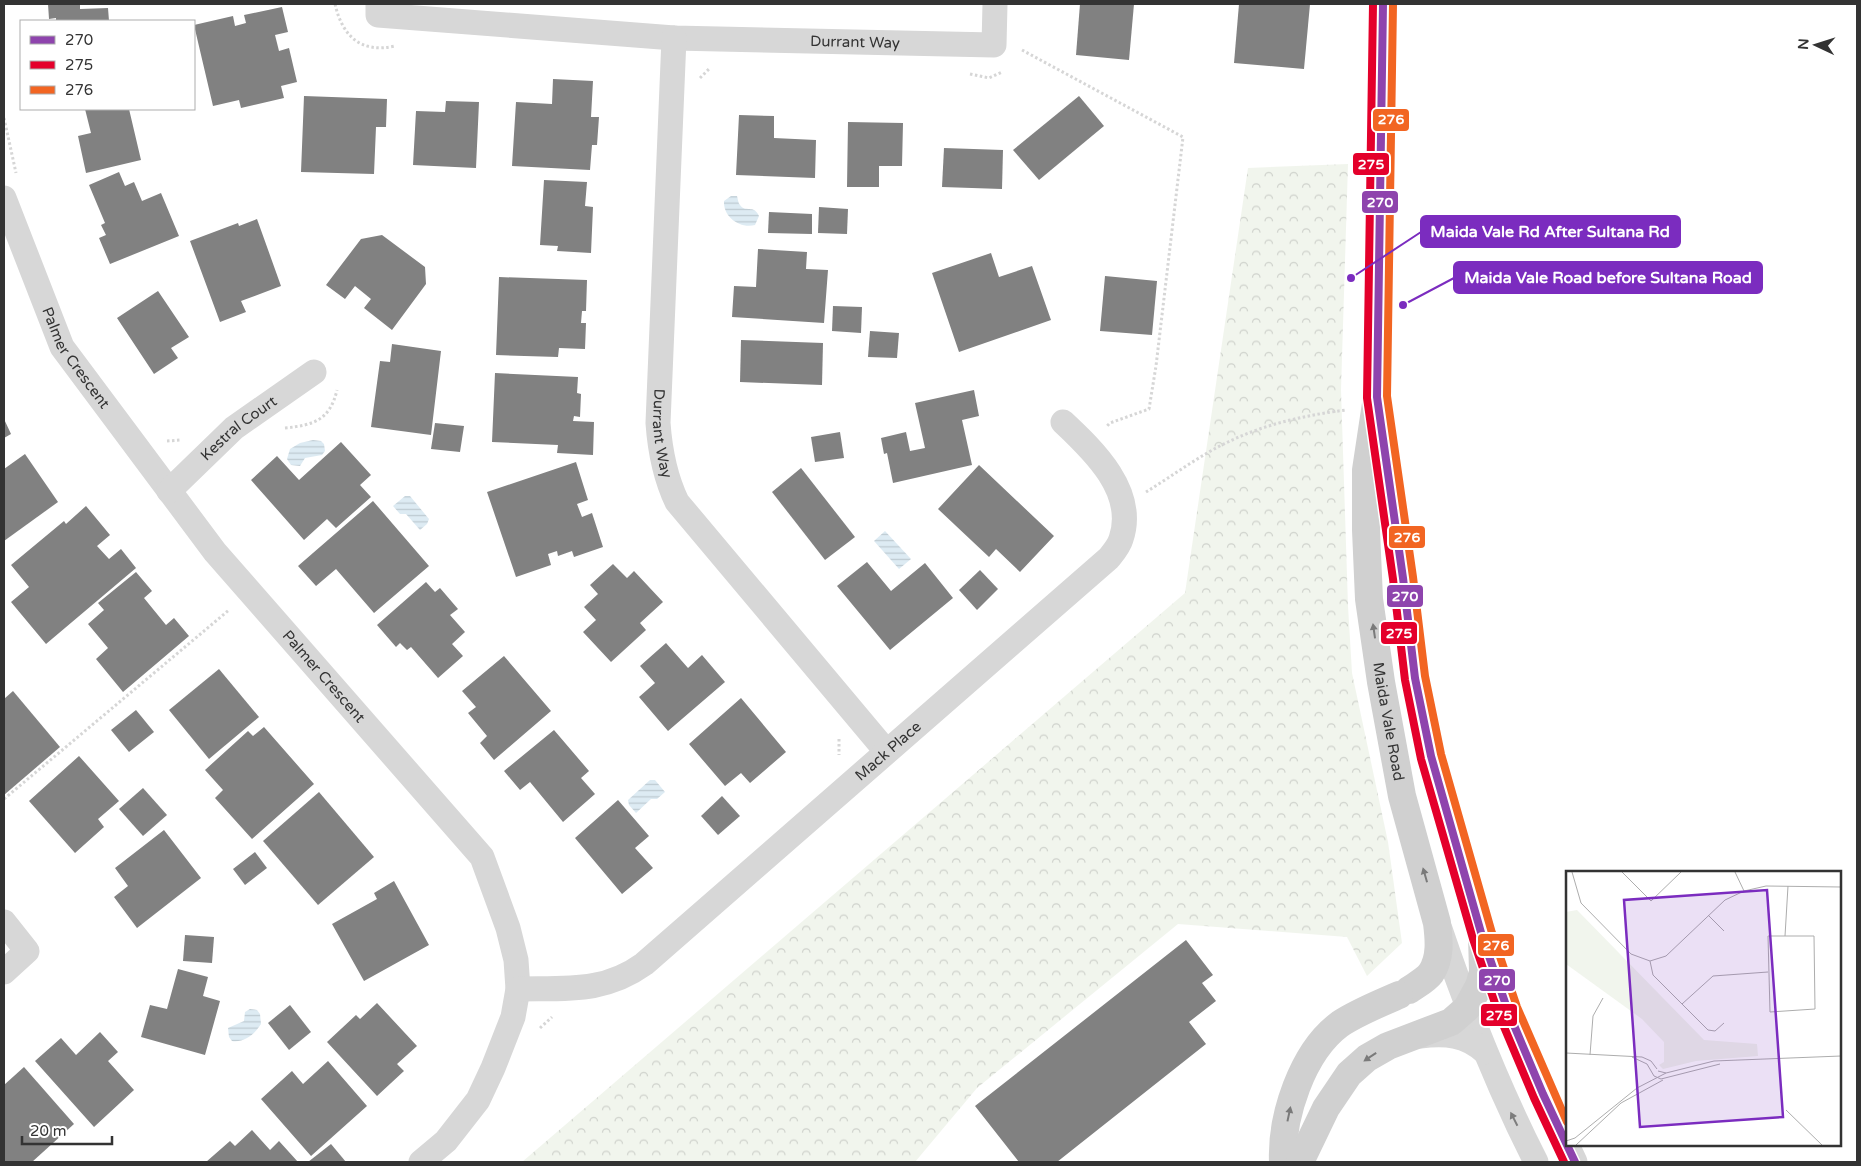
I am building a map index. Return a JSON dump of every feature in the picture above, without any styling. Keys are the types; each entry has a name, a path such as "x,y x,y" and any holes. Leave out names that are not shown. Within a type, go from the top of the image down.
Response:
{"main road":[{"name":"Maida Vale Road","path":"1283,1162 1283,1148 1290,1110 1299,1082 1312,1056 1340,1024 1404,993 1431,974 1436,963 1438,951 1438,922 1402,796 1380,682 1369,599 1366,470 1377,397 1383,4"},
{"name":"Maida Vale Road","path":"1377,397 1403,578 1415,678 1431,756 1482,936 1483,972 1468,992"},
{"path":"1300,1162 1326,1108 1349,1074 1367,1058 1388,1046 1451,1022 1468,992"}],"street":[{"name":"Durrant Way","path":"378,4 378,15 674,38 994,45"},
{"path":"994,45 995,4"},
{"name":"Durrant Way","path":"674,38 658,423 659,445 669,485 677,502 886,752"},
{"name":"Palmer Crescent","path":"11,190 62,347 215,552 482,857 508,928 516,960 518,989 513,1017 478,1100 446,1141 421,1162"},
{"name":"Kestral Court","path":"169,491 234,428 314,372"},
{"name":"Mack Place","path":"518,989 573,988 604,984 630,974 644,964 1109,558 1121,542 1125,524 1123,505 1115,484 1104,465 1089,446 1063,422"},
{"path":"4,922 27,951 4,972"},
{"name":"Maida Vale Road","path":"1438,922 1468,992"},
{"path":"1482,936 1508,1011 1566,1143"},
{"path":"1404,993 1433,982 1468,992 1492,994 1508,1011"},
{"path":"1468,992 1485,1052 1510,1110 1536,1162"},
{"path":"1414,1037 1434,1035 1455,1036 1475,1043 1485,1052"},
{"path":"1567,1146 1575,1162"}],"path":[{"path":"994,45 1018,48 1183,137 1156,366 1149,409 1110,423 1089,446"},
{"path":"4,118 11,190"},
{"path":"283,428 313,424 325,415 333,404 337,390 336,384"},
{"path":"159,439 166,441 184,440"},
{"path":"4,799 235,604"}],"green space":[{"path":"1348,164 1341,390 1352,673 1388,842 1402,943 1367,976 1347,937 1178,924 977,1088 915,1162 522,1162 1185,593 1248,168"}],"shaded area":[{"path":"731,196 737,196 742,207 757,212 759,216 755,225 744,225 729,217 724,207 724,201"},
{"path":"313,440 321,441 324,444 325,451 322,455 305,458 300,466 291,465 287,459 290,449 300,443"},
{"path":"405,496 410,496 429,519 427,524 420,530 406,514 400,514 393,506"},
{"path":"885,531 911,559 899,569 874,541"},
{"path":"650,780 655,780 665,792 657,799 651,799 636,813 629,805 628,800"},
{"path":"250,1009 257,1010 260,1014 261,1024 249,1037 241,1041 232,1041 229,1037 228,1028 244,1021 245,1012"}],"building":[{"path":"48,4 80,4 80,9 108,8 109,20 49,19"},
{"path":"1080,4 1134,4 1129,60 1076,55"},
{"path":"1239,4 1310,4 1304,69 1234,63"},
{"path":"282,7 288,32 275,35 279,51 289,48 297,82 281,86 284,98 241,108 239,100 213,106 195,25 233,16 235,26 246,23 244,15"},
{"path":"553,79 593,81 591,117 599,117 597,145 592,145 590,170 512,166 516,102 552,104"},
{"path":"304,96 387,99 386,127 376,127 374,174 301,172"},
{"path":"1079,96 1104,126 1039,180 1013,150"},
{"path":"446,101 479,102 476,168 413,165 416,111 445,112"},
{"path":"85,110 129,110 141,160 86,173 78,136 91,133"},
{"path":"739,115 774,116 774,138 816,140 815,178 736,175"},
{"path":"848,122 903,123 902,166 879,166 879,187 847,187"},
{"path":"944,148 1003,150 1002,189 942,187"},
{"path":"119,172 125,186 134,182 142,201 161,193 179,236 110,264 99,238 106,235 101,225 105,223 89,185"},
{"path":"544,180 587,182 585,206 593,207 591,253 557,251 558,246 540,245"},
{"path":"819,207 848,209 847,234 818,233"},
{"path":"769,212 812,214 812,234 768,233"},
{"path":"257,219 281,286 241,301 246,312 220,322 190,241 238,223 239,226"},
{"path":"382,235 425,267 426,284 392,330 364,308 371,299 355,286 345,299 326,285 361,239"},
{"path":"758,249 807,252 806,269 828,270 824,323 732,317 734,286 756,287"},
{"path":"991,253 999,277 1032,266 1051,320 959,352 932,273"},
{"path":"1105,276 1157,281 1152,335 1100,331"},
{"path":"499,277 587,280 586,311 582,311 581,323 586,323 585,349 559,348 558,357 496,355"},
{"path":"158,291 189,337 171,348 178,358 154,374 117,318"},
{"path":"833,306 862,307 861,333 832,331"},
{"path":"870,331 899,333 897,358 868,357"},
{"path":"741,340 823,343 822,385 740,382"},
{"path":"392,344 441,351 431,435 371,427 380,361 390,362"},
{"path":"495,373 578,377 577,393 581,394 580,417 574,416 573,421 594,422 593,455 557,453 558,445 492,442"},
{"path":"974,390 979,416 962,420 972,465 893,483 887,453 884,454 881,438 906,432 910,451 925,448 915,403"},
{"path":"4,419 11,434 4,438"},
{"path":"435,423 464,426 460,452 431,449"},
{"path":"840,432 844,458 815,462 811,437"},
{"path":"341,442 371,475 360,485 371,497 336,528 327,519 304,540 251,480 277,456 299,480"},
{"path":"25,454 58,502 4,541 4,469"},
{"path":"576,462 588,500 577,504 582,517 592,513 603,547 574,557 572,551 558,556 557,551 548,554 551,565 516,577 487,492"},
{"path":"979,465 1054,536 1020,572 996,549 989,557 938,509"},
{"path":"801,468 855,537 825,560 772,492"},
{"path":"373,501 429,566 374,613 336,569 316,586 298,566"},
{"path":"86,506 110,535 97,546 109,559 121,549 136,568 46,644 11,602 29,587 11,565 64,521 66,524"},
{"path":"867,562 891,591 925,563 953,598 890,650 837,586"},
{"path":"613,564 627,578 634,571 663,602 640,623 646,630 611,662 583,632 596,620 584,607 598,594 590,585"},
{"path":"980,570 998,589 977,610 959,590"},
{"path":"136,572 152,591 144,598 166,625 174,618 189,636 123,692 96,659 108,648 88,624 104,610 98,603"},
{"path":"426,582 435,592 440,588 458,609 450,615 465,632 452,644 463,656 438,678 411,647 407,650 400,643 396,647 377,625"},
{"path":"666,643 688,668 702,655 725,682 668,731 639,697 655,683 640,666"},
{"path":"504,656 551,711 494,760 480,743 487,736 468,713 476,707 462,691"},
{"path":"219,669 259,717 209,759 169,710"},
{"path":"13,691 60,747 4,795 4,699"},
{"path":"741,698 786,752 750,783 741,773 725,786 689,744"},
{"path":"136,710 154,732 129,752 111,730"},
{"path":"264,727 314,784 252,839 215,798 223,790 205,770 248,731 253,736"},
{"path":"554,730 589,771 581,778 595,794 563,822 530,782 520,790 504,771"},
{"path":"79,756 119,801 98,819 104,827 75,853 29,801"},
{"path":"143,788 167,815 143,836 119,809"},
{"path":"319,792 374,857 318,905 263,841"},
{"path":"722,796 740,816 718,835 701,816"},
{"path":"618,800 649,836 635,848 653,868 622,894 575,838"},
{"path":"164,830 201,878 137,928 114,897 128,886 115,868"},
{"path":"255,852 267,868 245,885 233,869"},
{"path":"394,881 429,945 364,981 332,924 377,899 374,893"},
{"path":"185,935 214,937 212,963 183,961"},
{"path":"1186,940 1213,975 1202,983 1216,1001 1189,1022 1206,1044 1057,1162 1019,1162 975,1106"},
{"path":"178,969 208,977 203,996 220,1001 205,1055 141,1037 150,1005 167,1009"},
{"path":"377,1003 417,1046 397,1064 404,1071 377,1096 327,1042 356,1015 360,1019"},
{"path":"290,1005 311,1032 289,1050 268,1023"},
{"path":"100,1032 118,1052 108,1061 134,1090 94,1127 35,1061 61,1038 76,1055"},
{"path":"328,1061 367,1106 311,1156 261,1099 292,1071 303,1084"},
{"path":"24,1067 74,1124 32,1162 4,1162 4,1085"},
{"path":"252,1130 270,1150 279,1141 298,1162 206,1162 230,1141 235,1146"},
{"path":"331,1144 346,1162 308,1162"}],"transit line":[{"name":"275","path":"1373,4 1367,398 1393,579 1405,680 1421,759 1473,939 1499,1015 1534,1098 1564,1162"},
{"name":"270","path":"1383,4 1377,397 1403,578 1415,678 1431,756 1482,936 1508,1011 1566,1143"},
{"name":"276","path":"1393,4 1387,396 1425,676 1441,754 1492,933 1517,1007 1566,1120"},
{"name":"270","path":"1567,1146 1575,1162"}],"place":[{"name":"Maida Vale Rd After Sultana Rd","path":"1351,278"},
{"name":"Maida Vale Road before Sultana Road","path":"1403,305"}]}
